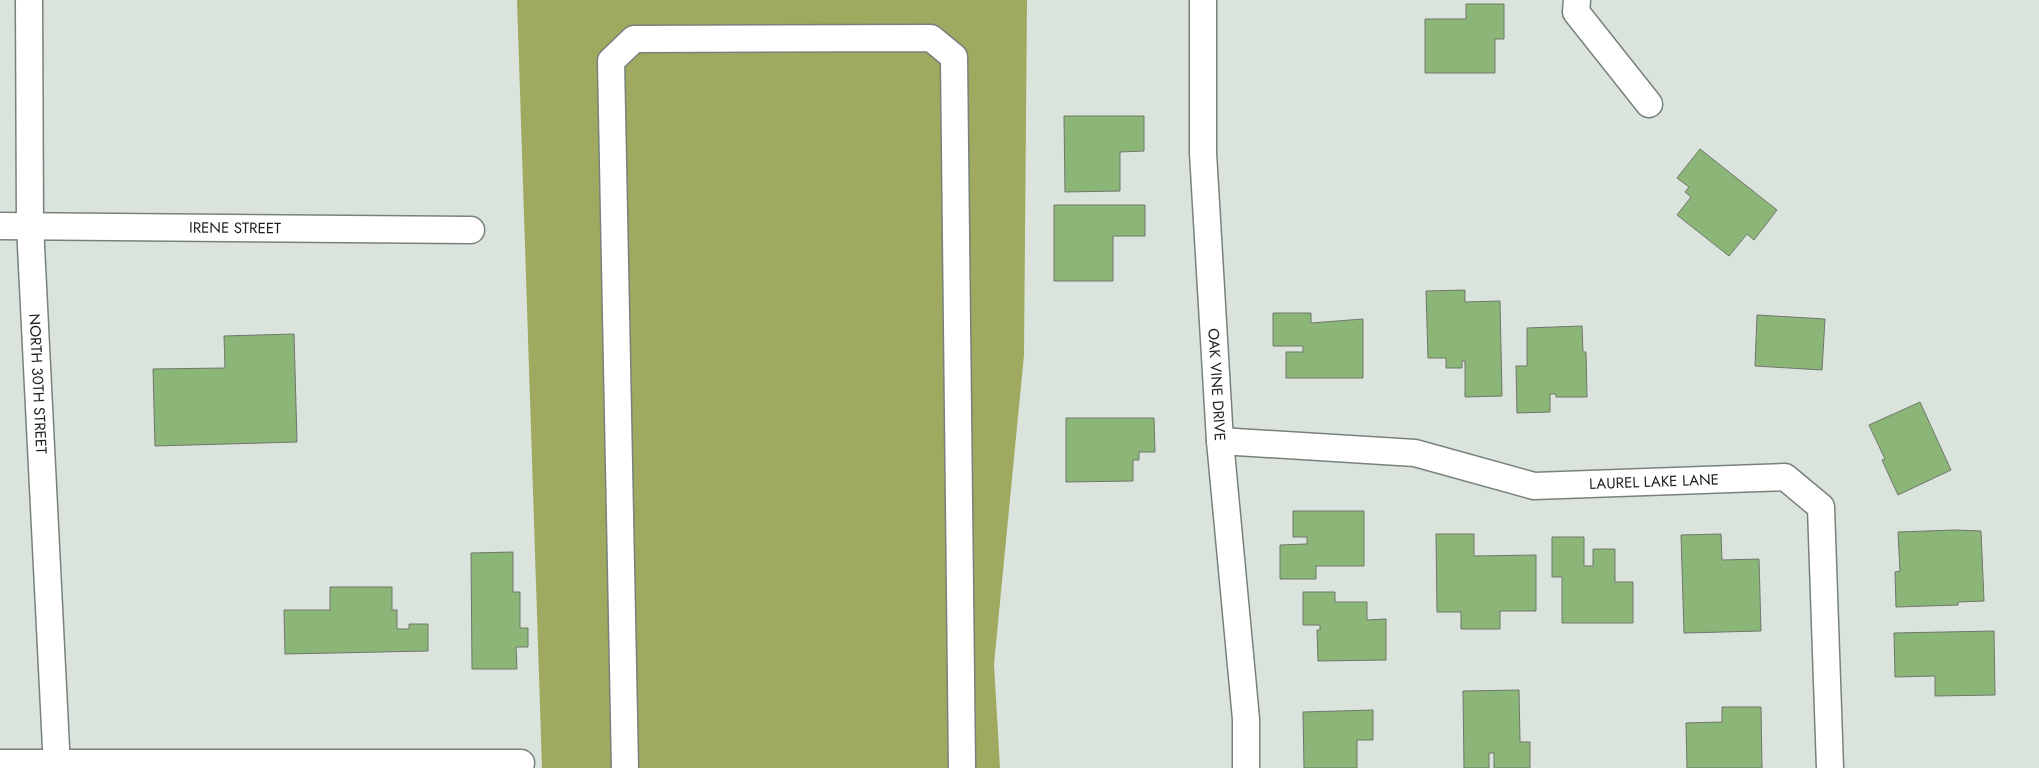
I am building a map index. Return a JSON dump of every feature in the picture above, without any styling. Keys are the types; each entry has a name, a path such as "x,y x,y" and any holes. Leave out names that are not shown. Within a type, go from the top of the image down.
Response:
{"street":[{"name":"NORTH 30TH STREET","path":"29,0 30,226 57,766"},
{"name":"OAK VINE DRIVE","path":"1203,0 1204,153 1220,441 1246,719 1246,768"},
{"path":"1577,0 1576,12 1649,104"},
{"path":"625,768 612,62 634,39 931,38 954,57 962,768"},
{"name":"IRENE STREET","path":"0,226 471,230"},
{"name":"LAUREL LAKE LANE","path":"1220,441 1415,453 1534,486 1785,477 1821,507 1830,768"},
{"path":"0,763 57,766 522,763"}],"green space":[{"path":"517,0 1027,0 1024,355 994,664 1000,768 542,768"}],"building":[{"path":"1466,4 1504,4 1504,39 1495,39 1495,73 1425,73 1425,19 1466,19"},
{"path":"1064,116 1144,116 1144,151 1120,152 1120,191 1065,192"},
{"path":"1700,149 1777,210 1754,240 1747,234 1729,256 1677,215 1691,197 1685,192 1689,187 1677,178"},
{"path":"1054,205 1145,205 1145,236 1113,236 1113,281 1054,281"},
{"path":"1465,290 1465,302 1500,301 1502,396 1465,397 1465,361 1462,361 1462,368 1446,368 1446,358 1428,358 1426,291"},
{"path":"1273,313 1311,313 1311,323 1363,319 1363,378 1286,378 1286,352 1303,352 1303,346 1273,346"},
{"path":"1757,315 1825,319 1822,370 1755,366"},
{"path":"1582,326 1583,352 1586,352 1587,397 1556,397 1556,394 1550,394 1550,412 1517,413 1516,366 1527,366 1527,328"},
{"path":"294,334 297,442 155,446 153,369 225,368 224,336"},
{"path":"1920,402 1951,470 1898,495 1882,460 1885,459 1869,425"},
{"path":"1066,418 1154,418 1155,452 1139,452 1139,460 1133,460 1133,481 1066,482"},
{"path":"1293,511 1364,511 1364,566 1316,566 1316,579 1280,579 1280,545 1307,544 1307,537 1293,537"},
{"path":"1981,531 1984,601 1958,602 1958,605 1896,607 1895,572 1900,571 1898,532"},
{"path":"1436,534 1474,534 1474,556 1536,555 1536,611 1500,611 1500,629 1461,629 1461,612 1437,612"},
{"path":"1721,534 1722,560 1759,559 1761,631 1684,633 1681,535"},
{"path":"1552,537 1584,537 1584,566 1593,566 1593,549 1615,549 1615,582 1633,582 1633,623 1562,623 1562,577 1552,577"},
{"path":"513,552 513,592 520,592 520,628 528,628 528,647 516,647 517,669 472,669 471,553"},
{"path":"330,587 392,587 392,610 397,610 397,629 409,629 409,624 428,624 428,651 285,654 284,610 330,610"},
{"path":"1303,592 1335,592 1335,602 1367,602 1367,620 1386,619 1386,660 1318,661 1317,630 1320,630 1320,625 1303,625"},
{"path":"1994,631 1995,695 1935,696 1935,676 1895,677 1894,633"},
{"path":"1519,690 1520,742 1530,742 1530,768 1494,768 1494,753 1489,753 1489,768 1464,768 1463,691"},
{"path":"1722,707 1761,707 1762,768 1687,768 1686,723 1722,722"},
{"path":"1373,710 1373,740 1357,740 1357,768 1304,768 1303,712"}]}
